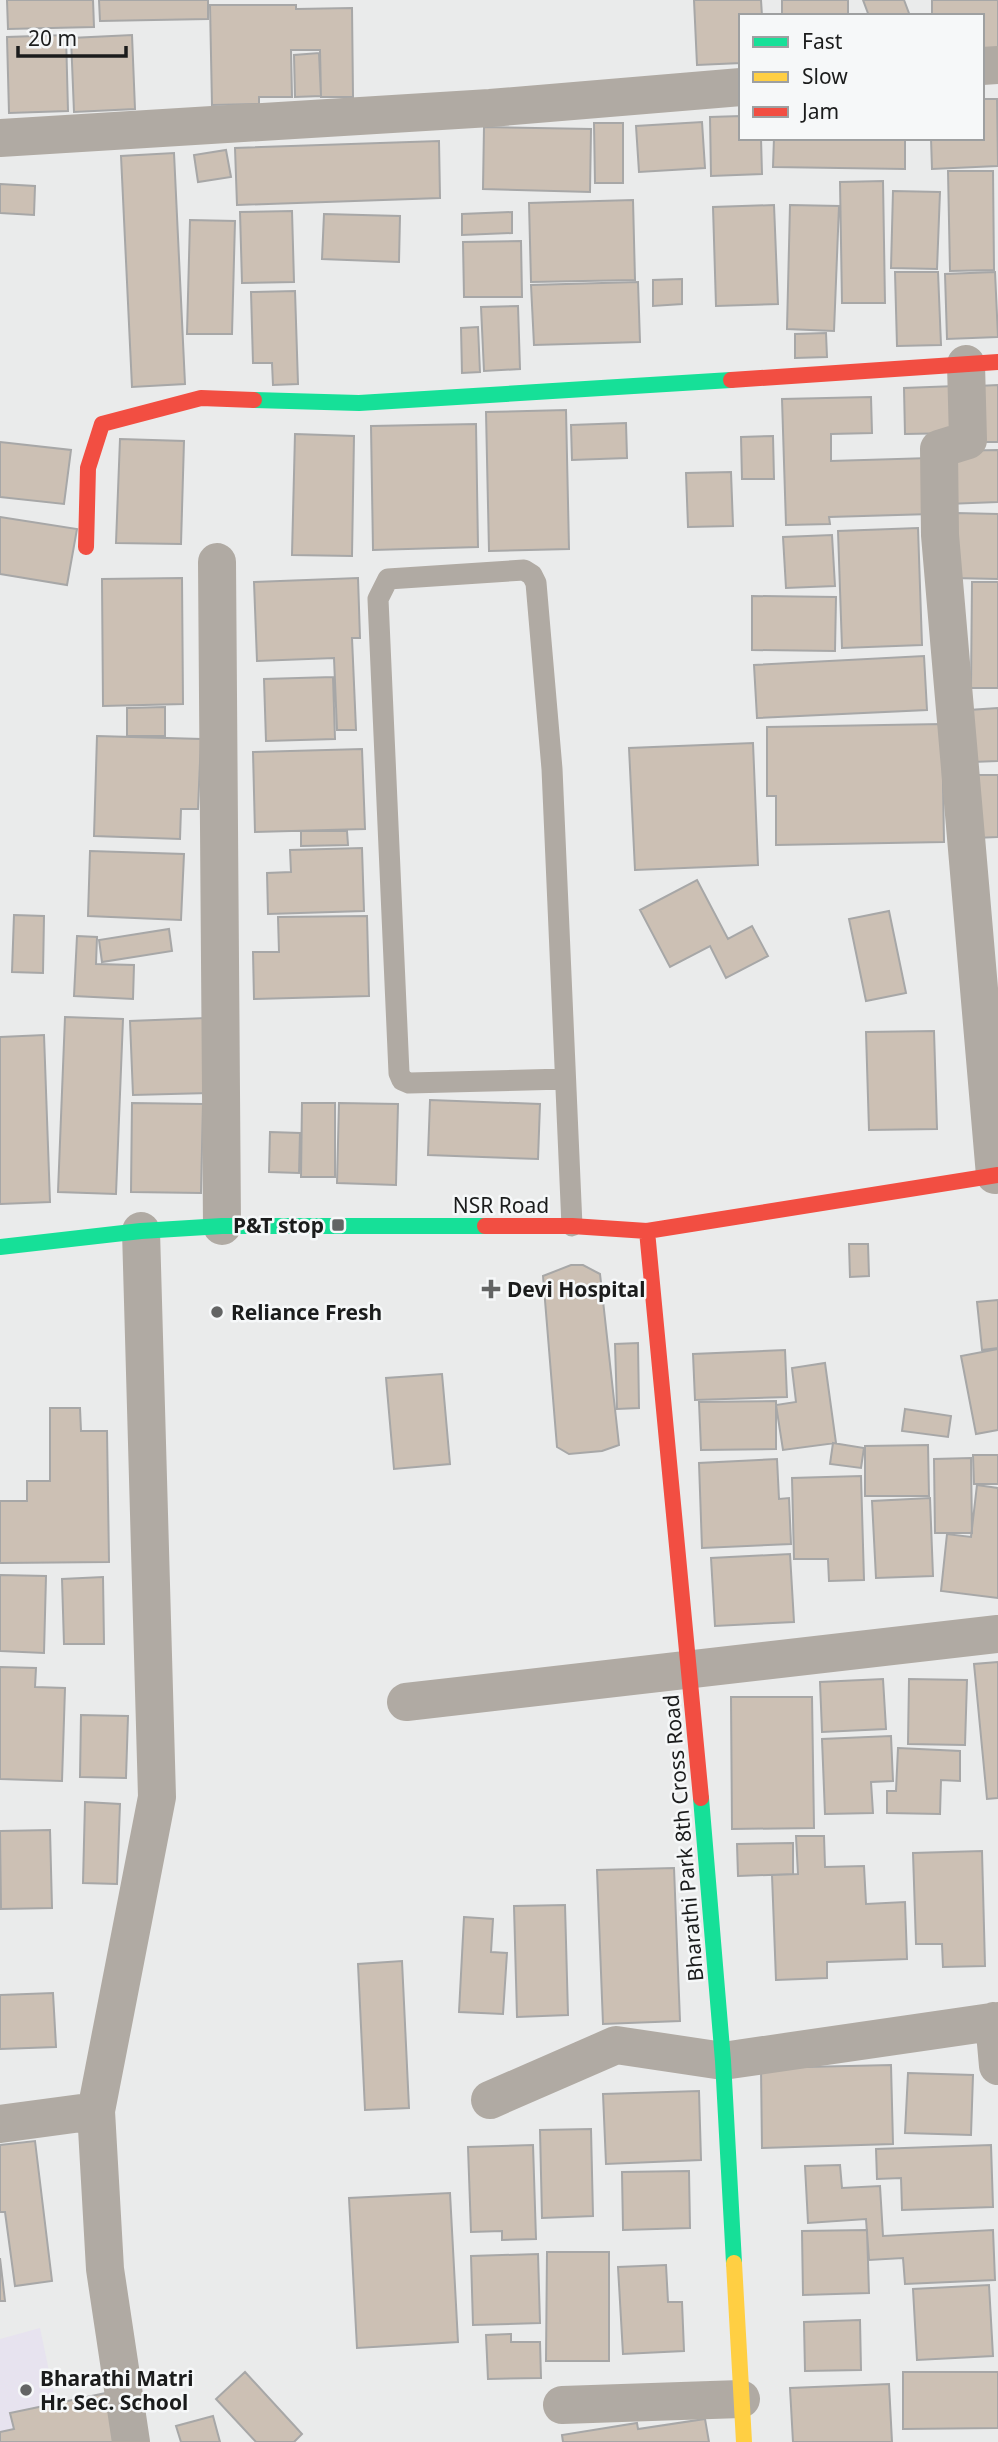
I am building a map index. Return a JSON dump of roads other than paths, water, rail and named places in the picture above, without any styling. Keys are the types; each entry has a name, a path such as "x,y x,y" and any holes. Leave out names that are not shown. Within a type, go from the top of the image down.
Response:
{"street":[{"path":"0,138 476,109 739,87"},
{"path":"86,547 88,468 102,424 201,398 359,403 982,363 968,440 939,449 940,535 997,1175"},
{"path":"217,562 222,1226"},
{"name":"NSR Road","path":"0,1247 141,1231 222,1226 572,1226 647,1231 997,1175"},
{"path":"131,2442 104,2269 96,2110 157,1797 141,1231"},
{"name":"Bharathi Park 8th Cross Road","path":"647,1231 690,1668 723,2061 744,2442"},
{"path":"407,1702 998,1634"},
{"path":"490,2100 616,2045 723,2061 996,2021 998,2066"},
{"path":"0,2124 96,2110"},
{"path":"562,2405 741,2399"}],"lane":[{"path":"565,1079 410,1083 402,1080 399,1073 378,599 388,579 524,570 532,575 536,583 552,769 572,1226"}],"place":[{"name":"P&T stop","path":"338,1225"},
{"name":"Devi Hospital","path":"491,1289"},
{"name":"Reliance Fresh","path":"217,1312"},
{"name":"Bharathi Matri Hr. Sec. School","path":"26,2390"}]}
